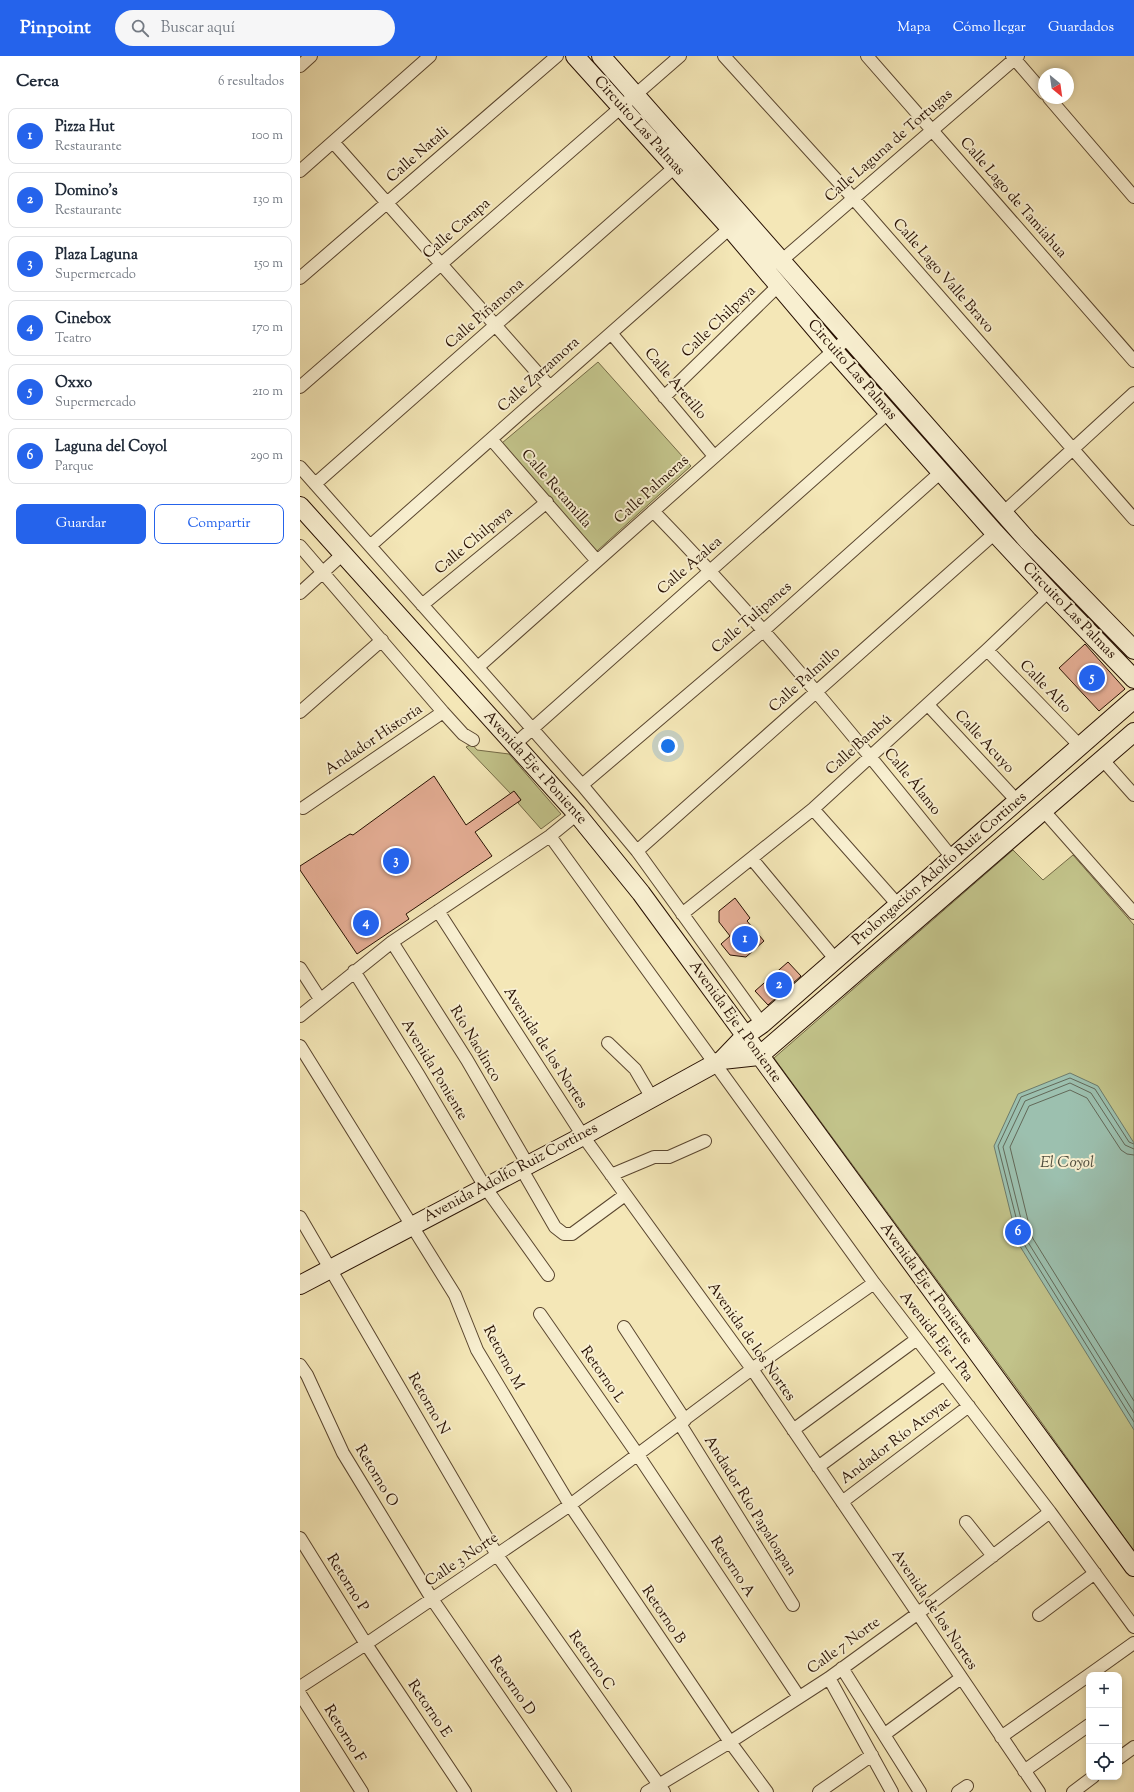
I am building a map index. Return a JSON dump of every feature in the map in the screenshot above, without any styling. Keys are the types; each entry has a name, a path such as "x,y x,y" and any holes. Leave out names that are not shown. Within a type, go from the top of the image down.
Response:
{"street":[{"path":"300,66 311,56"},
{"path":"300,171 430,56"},
{"name":"Calle Natali","path":"300,278 557,56"},
{"name":"Circuito Las Palmas","path":"575,56 730,228 834,351 941,472 1048,591 1134,679"},
{"name":"Circuito Las Palmas","path":"601,56 1003,513 1049,564 1134,650"},
{"name":"Calle Carapa","path":"300,386 680,56"},
{"name":"Calle Lago Valle Bravo","path":"724,56 853,198 1134,519"},
{"name":"Calle Lago de Tamiahua","path":"867,56 1134,361"},
{"path":"1015,57 1038,85"},
{"name":"Calle Laguna de Tortugas","path":"781,261 1015,57"},
{"path":"1054,104 1134,197"},
{"path":"333,142 550,387"},
{"name":"Calle Piñanona","path":"315,484 675,167"},
{"name":"Calle Zarzamora","path":"370,546 730,228"},
{"name":"Calle Chilpaya","path":"664,397 779,286"},
{"name":"Calle Aretillo","path":"612,333 714,456"},
{"name":"Calle Palmeras","path":"478,667 849,337"},
{"path":"1003,513 1072,448 1134,393"},
{"name":"Calle Azalea","path":"514,745 889,412"},
{"name":"Calle Retamilla","path":"491,439 598,561"},
{"name":"Avenida Eje 1 Poniente","path":"300,467 582,785 637,851 762,1024"},
{"name":"Calle Tulipanes","path":"582,785 764,630 941,472"},
{"name":"Calle Chilpaya","path":"422,605 547,502"},
{"name":"Avenida Eje 1 Poniente","path":"300,506 344,553 577,814 641,893 744,1036 1134,1567"},
{"name":"Calle Álamo","path":"653,511 710,570 817,691 953,859"},
{"name":"Calle Palmillo","path":"637,851 995,532"},
{"name":"Avenida Eje 1 Poniente","path":"300,546 443,712 463,734 473,740"},
{"path":"300,593 344,553"},
{"name":"Calle Bambú","path":"682,914 813,809 928,705 1048,591"},
{"path":"300,712 382,640"},
{"name":"Calle Alto","path":"987,650 1080,746"},
{"name":"Prolongación Adolfo Ruiz Cortines","path":"744,1036 762,1024 899,906 1134,699"},
{"name":"Calle Acuyo","path":"928,705 1017,801"},
{"name":"Andador Historia","path":"302,808 443,712"},
{"name":"Prolongación Adolfo Ruiz Cortines","path":"759,1056 1134,732"},
{"path":"1102,759 1134,795"},
{"path":"813,809 899,906"},
{"path":"1043,810 1134,913"},
{"path":"302,1009 320,999 392,942 550,836 577,814"},
{"name":"Avenida Eje 1 Pta","path":"550,836 718,1062 874,1283 1050,1512 1134,1627"},
{"path":"752,859 840,956 862,968"},
{"path":"939,871 954,887"},
{"name":"Avenida de los Nortes","path":"438,911 583,1136 752,1369 1039,1792"},
{"name":"Río Naolinco","path":"392,942 467,1060 556,1227 564,1234 572,1234 625,1195"},
{"path":"300,968 320,999"},
{"name":"Avenida Poniente","path":"354,971 418,1074 485,1187"},
{"name":"Avenida Adolfo Ruiz Cortines","path":"300,1285 583,1136 718,1062 744,1036"},
{"path":"608,1043 635,1069 652,1098"},
{"name":"Retorno M","path":"300,1046 455,1294 477,1350 570,1505"},
{"name":"Avenida Adolfo Ruiz Cortines","path":"718,1062 759,1056"},
{"path":"611,1175 654,1157 669,1157 705,1141"},
{"path":"485,1187 548,1275"},
{"name":"Retorno N","path":"300,1217 497,1555"},
{"name":"Calle 3 Norte","path":"300,1687 366,1644 570,1505 752,1369 874,1283"},
{"name":"Retorno L","path":"540,1314 638,1455"},
{"name":"Andador Río Papaloapan","path":"624,1327 793,1605"},
{"path":"793,1430 917,1339"},
{"name":"Retorno O","path":"300,1364 307,1375 343,1453 432,1599"},
{"path":"818,1467 944,1374"},
{"name":"Andador Río Atoyac","path":"842,1502 969,1406"},
{"name":"Retorno A","path":"638,1455 799,1698"},
{"name":"Retorno B","path":"570,1505 730,1742 767,1792"},
{"name":"Calle 7 Norte","path":"647,1792 662,1788 829,1678 917,1614 1050,1512"},
{"path":"966,1522 993,1556"},
{"name":"Retorno P","path":"300,1538 366,1644"},
{"name":"Retorno C","path":"497,1555 662,1788"},
{"path":"1039,1615 1095,1573"},
{"name":"Retorno D","path":"432,1599 565,1792"},
{"path":"1093,1672 1134,1643"},
{"name":"Retorno E","path":"366,1644 465,1792"},
{"path":"842,1668 885,1734 920,1792"},
{"path":"1001,1737 1086,1677"},
{"path":"829,1678 892,1792"},
{"path":"885,1734 961,1678"},
{"name":"Retorno F","path":"300,1694 362,1792"},
{"path":"1024,1771 1086,1727"},
{"path":"1122,1756 1134,1747"},
{"path":"819,1792 872,1755"},
{"path":"1073,1792 1089,1780"}],"green space":[{"path":"598,362 691,466 597,551 502,443"},
{"path":"472,744 477,750 509,754 561,814 541,829 518,803 521,800 515,792 511,794 466,747"},
{"path":"1013,850 1043,880 1073,855 1134,925 1134,1551 1029,1405 774,1058"}],"water":[{"name":"El Coyol","path":"1070,1073 1098,1086 1134,1143 1134,1430 1018,1243 994,1146 1018,1094"}],"building":[{"path":"1085,644 1125,689 1099,711 1059,668"},
{"path":"434,776 466,825 514,791 521,800 475,832 492,856 406,914 409,919 357,954 300,870 300,866 350,834 353,835"},
{"path":"735,898 750,918 747,921 764,941 746,957 730,955 721,944 730,936 719,922 719,911"},
{"path":"788,962 801,976 768,1005 755,991"}],"place":[{"name":"Oxxo","path":"1092,678"},
{"name":"Plaza Laguna","path":"396,861"},
{"name":"Cinebox","path":"366,923"},
{"name":"Pizza Hut","path":"745,939"},
{"name":"Domino's","path":"779,985"},
{"name":"Laguna del Coyol","path":"1018,1232"}]}
